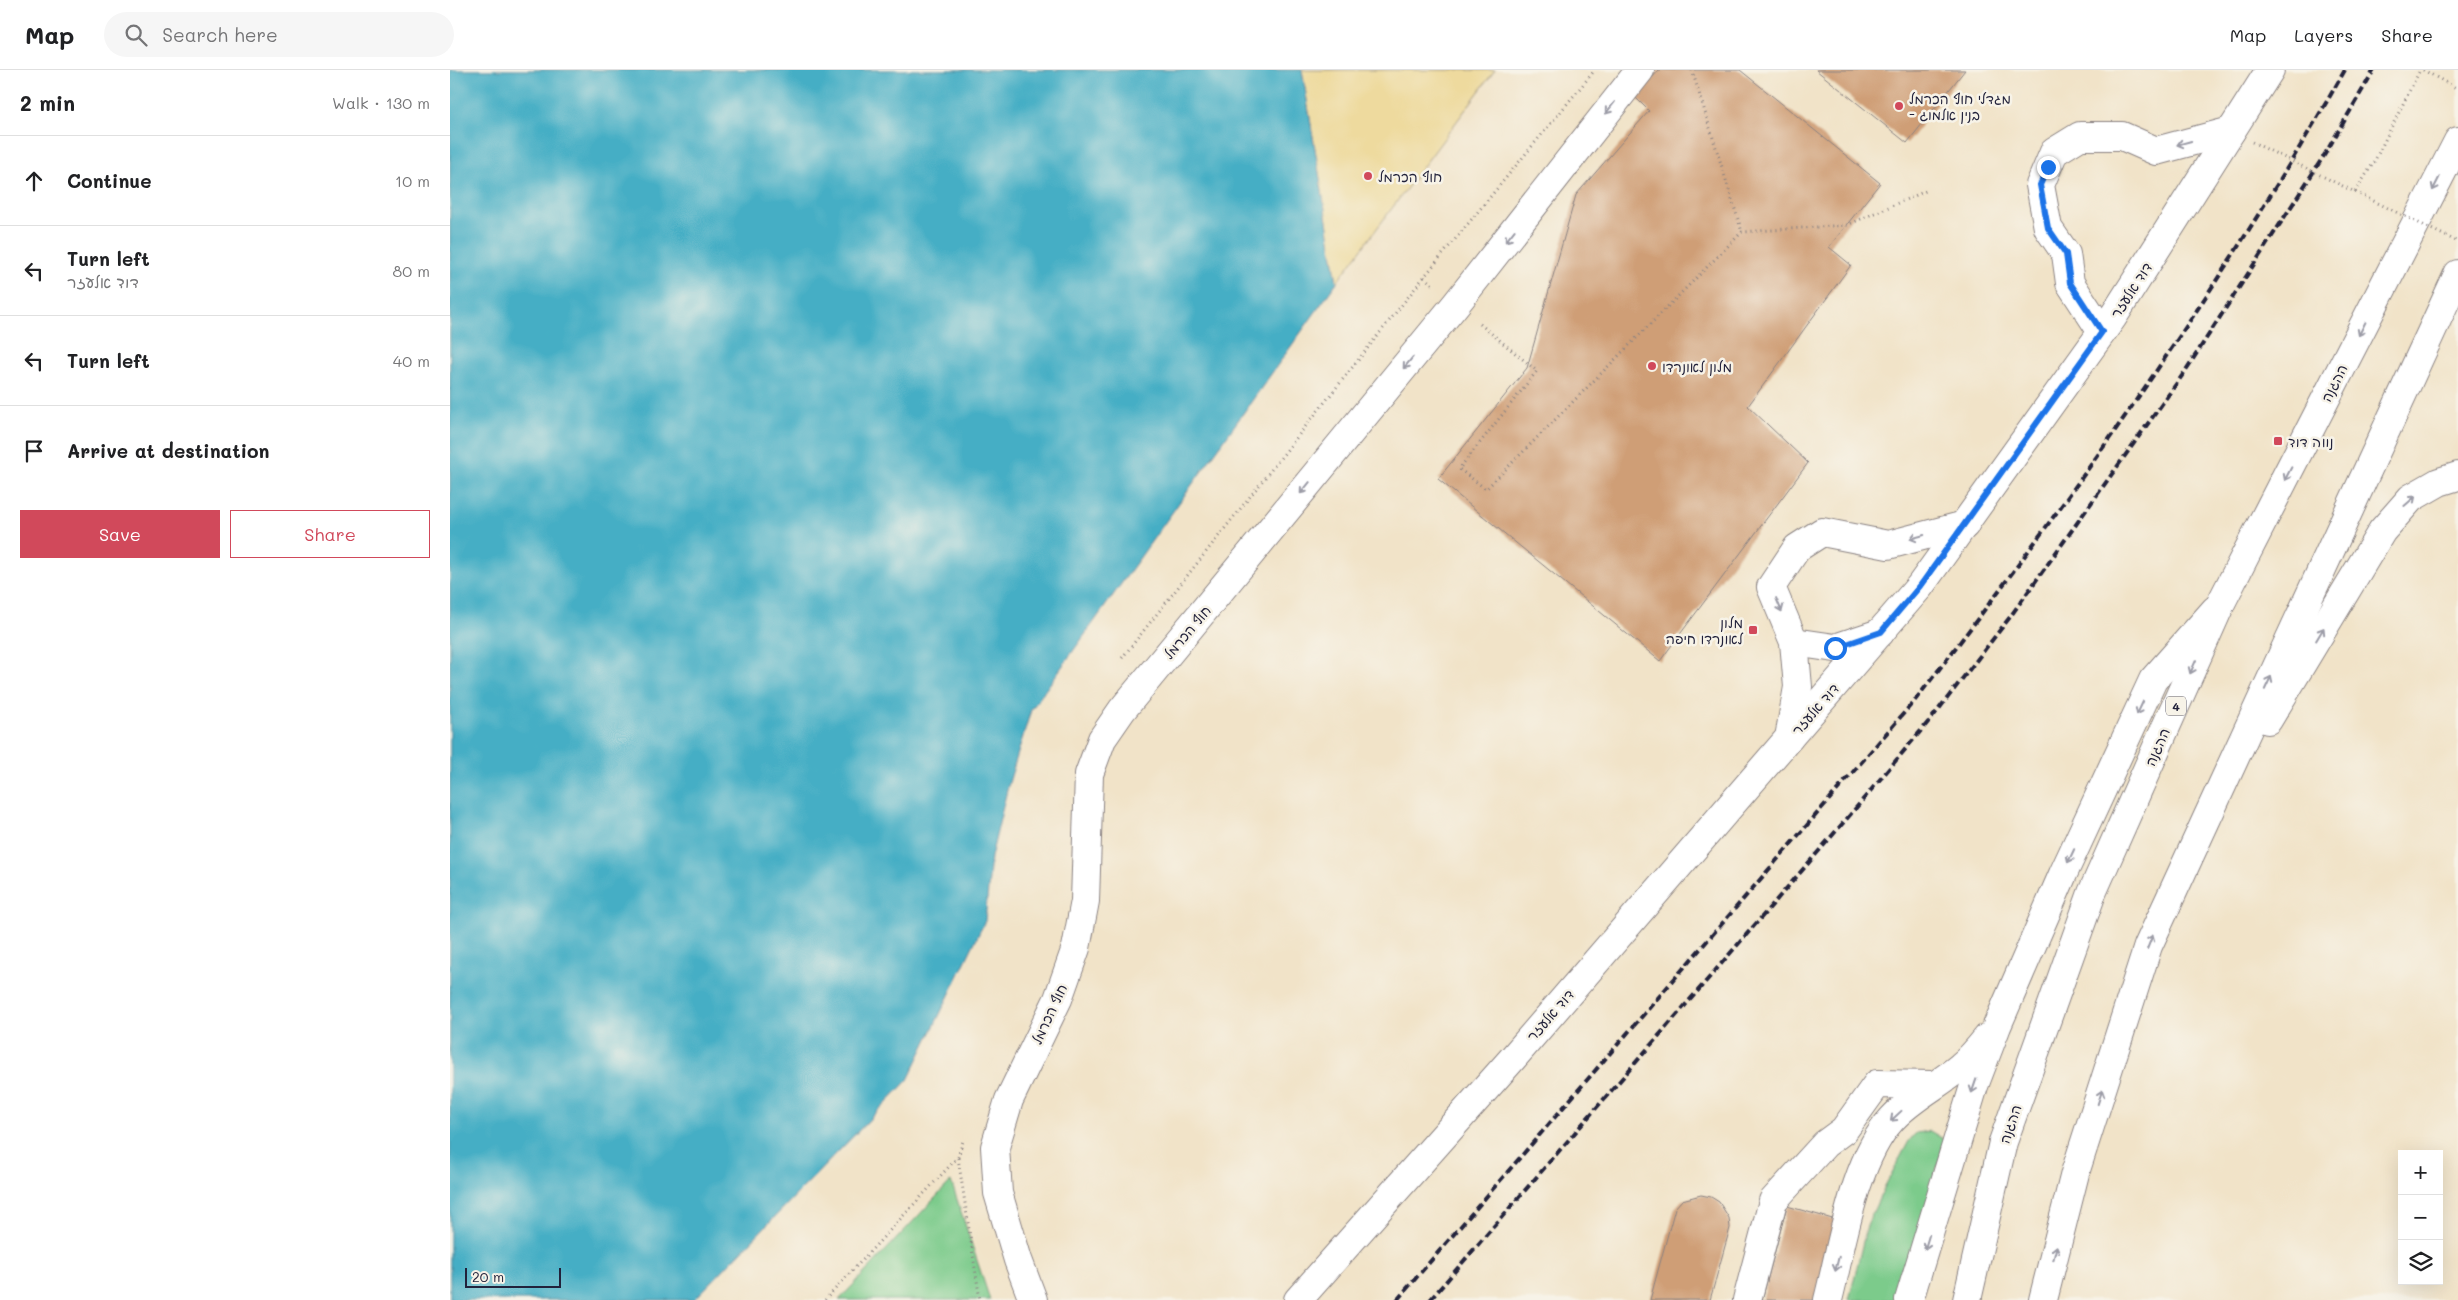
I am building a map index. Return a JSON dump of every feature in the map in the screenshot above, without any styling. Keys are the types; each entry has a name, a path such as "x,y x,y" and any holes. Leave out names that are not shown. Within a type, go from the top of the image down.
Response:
{"main road":[{"name":"חוף הכרמל","path":"1033,1300 1018,1260 998,1192 995,1147 1009,1100 1058,999 1076,948 1085,902 1089,774 1102,739 1122,710 1456,304 1640,70"},
{"name":"דוד אלעזר","path":"1298,1300 1513,1058 1920,586 2242,137 2270,70"},
{"path":"2102,332 2070,283 2066,254 2048,228 2040,185 2054,152 2080,136 2122,136 2156,151 2242,137"},
{"name":"ההגנה","path":"1967,1300 2003,1142 2092,893 2222,601 2458,141"},
{"path":"2043,1300 2075,1173 2148,946 2458,274"},
{"path":"2195,841 2382,531 2411,498 2439,482 2458,476"},
{"path":"1788,739 1798,687 1794,642 1771,587 1797,548 1822,532 1888,545 1965,525"},
{"path":"1910,1300 1974,1086 1997,1026 2063,874 2153,680 2222,601"},
{"path":"1794,642 1835,648 1881,632"},
{"path":"1828,1300 1859,1178 1871,1146 1892,1119 1932,1085 1959,1068 1972,1056 1997,1026"},
{"path":"1747,1300 1773,1201 1825,1144 1844,1130 1878,1084 1932,1085"}],"path":[{"path":"1692,70 1742,232"},
{"path":"2355,192 2374,162 2421,70 2458,89"},
{"path":"2242,137 2458,242"},
{"path":"1456,304 1537,371 1459,469 1486,490 1742,232 1847,225 1928,190"},
{"path":"958,1157 980,1300"}],"green space":[{"path":"1930,1131 1945,1140 1899,1300 1849,1300 1867,1225 1885,1186 1909,1141 1916,1133"},
{"path":"951,1181 990,1300 839,1300"}],"sand":[{"name":"חוף הכרמל","path":"1302,70 1495,70 1337,282"}],"water":[{"path":"450,70 1302,70 1337,282 1031,710 1008,786 991,857 985,921 908,1080 694,1300 450,1300"}],"building":[{"name":"מלון לאונרדו","path":"1659,70 1740,70 1880,183 1829,247 1851,265 1748,406 1808,463 1660,661 1438,479 1527,368 1576,195 1649,111 1635,97"},
{"name":"מגדלי חוף הכרמל - בנין אלמוג","path":"1816,70 1965,70 1907,143"},
{"path":"1701,1195 1711,1197 1719,1202 1729,1218 1730,1228 1710,1300 1650,1300 1675,1208 1682,1200"},
{"path":"1787,1206 1836,1220 1815,1300 1762,1300"}],"railway":[{"path":"1397,1300 1916,699 1974,624 2087,470 2195,313 2247,233 2345,70"},
{"path":"1430,1300 1850,815 1935,714 2010,617 2184,373 2325,154 2374,70"}],"place":[{"name":"מגדלי חוף הכרמל - בנין אלמוג","path":"1899,106"},
{"name":"חוף הכרמל","path":"1368,176"},
{"name":"מלון לאונרדו","path":"1652,366"},
{"name":"נווה דוד","path":"2278,441"},
{"name":"מלון לאונרדו חיפה","path":"1753,630"}],"route":[{"path":"1835,648 1881,632 1920,586 2102,332 2070,283 2066,254 2048,228 2040,185 2048,167"}]}
